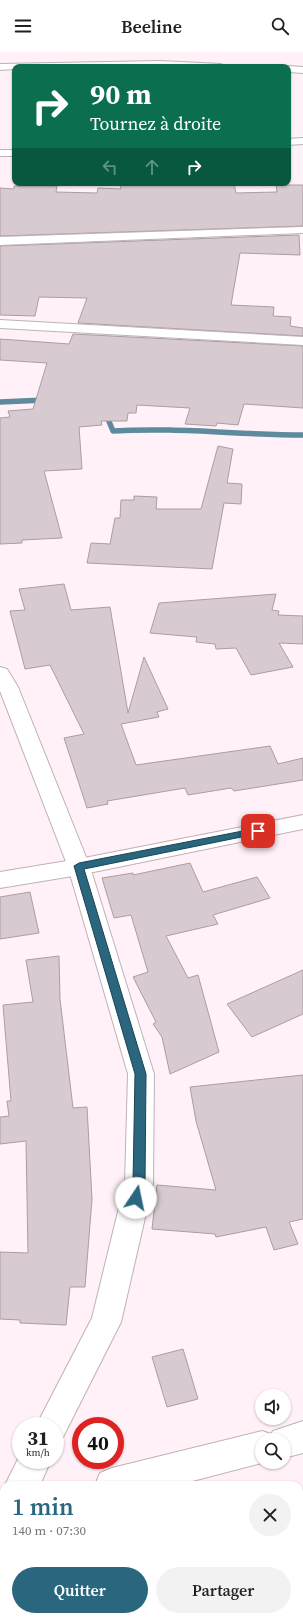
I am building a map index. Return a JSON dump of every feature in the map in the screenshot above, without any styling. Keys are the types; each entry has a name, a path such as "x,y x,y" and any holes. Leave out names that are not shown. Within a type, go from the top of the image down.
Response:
{"street":[{"path":"0,67 12,67"},
{"path":"291,69 303,70"},
{"path":"291,142 303,141"},
{"path":"0,153 12,153"},
{"path":"0,241 303,230"},
{"path":"0,324 303,341"},
{"path":"0,673 8,687 79,866 141,1074 139,1183 106,1322 57,1417"},
{"path":"0,880 303,822"},
{"path":"291,1440 303,1437"},
{"path":"128,1481 255,1449"},
{"path":"24,1481 30,1469"}],"building":[{"path":"303,185 303,226 0,236 0,188 14,189 14,186 57,186 56,192 97,193 98,188 121,189 120,186 235,186 236,193 277,192 276,186"},
{"path":"299,235 300,255 240,253 231,305 274,307 273,316 291,317 290,326 303,328 303,336 78,323 87,298 39,297 35,316 0,315 0,246"},
{"path":"73,334 303,346 303,408 244,404 238,425 217,423 216,426 185,424 190,408 137,405 136,413 128,413 127,421 101,421 102,425 79,427 82,469 44,471 62,538 22,540 22,543 0,544 0,418 10,417 8,411 33,409 47,363 0,360 0,339 69,344"},
{"path":"218,446 233,449 227,483 242,484 241,504 224,503 212,569 87,563 91,543 110,544 115,518 120,518 121,500 134,500 134,496 157,497 156,509 201,509"},
{"path":"64,584 71,610 110,607 128,713 144,657 168,709 157,712 159,717 121,724 136,765 270,746 278,764 303,758 303,780 234,791 231,788 188,795 185,788 107,801 108,804 87,808 64,738 84,734 50,665 25,669 10,611 25,610 19,589"},
{"path":"276,594 272,610 279,611 278,615 303,616 303,644 279,643 293,667 251,675 236,648 216,649 215,644 196,642 197,637 150,633 159,603"},
{"path":"190,863 203,892 257,877 270,898 213,915 218,924 166,936 188,978 198,975 219,1052 170,1074 162,1037 153,1024 156,1022 133,977 148,972 131,915 114,918 102,878 133,873 133,875"},
{"path":"30,892 39,933 0,939 0,897"},
{"path":"59,956 60,999 73,1108 87,1107 92,1199 85,1287 70,1287 66,1325 20,1323 20,1320 0,1319 0,1252 28,1253 26,1141 0,1144 0,1117 9,1116 7,1101 11,1101 3,1005 33,1002 26,960"},
{"path":"303,970 303,1014 252,1037 227,1004"},
{"path":"303,1075 303,1219 289,1222 298,1244 274,1250 266,1227 216,1237 215,1234 152,1229 157,1185 216,1190 196,1121 190,1087"},
{"path":"183,1349 198,1399 167,1407 152,1357"}],"waterway":[{"path":"0,402 45,400"},
{"path":"105,412 113,431 160,430 303,435"}],"route":[{"path":"136,1198 139,1183 141,1074 79,866 258,831"}]}
